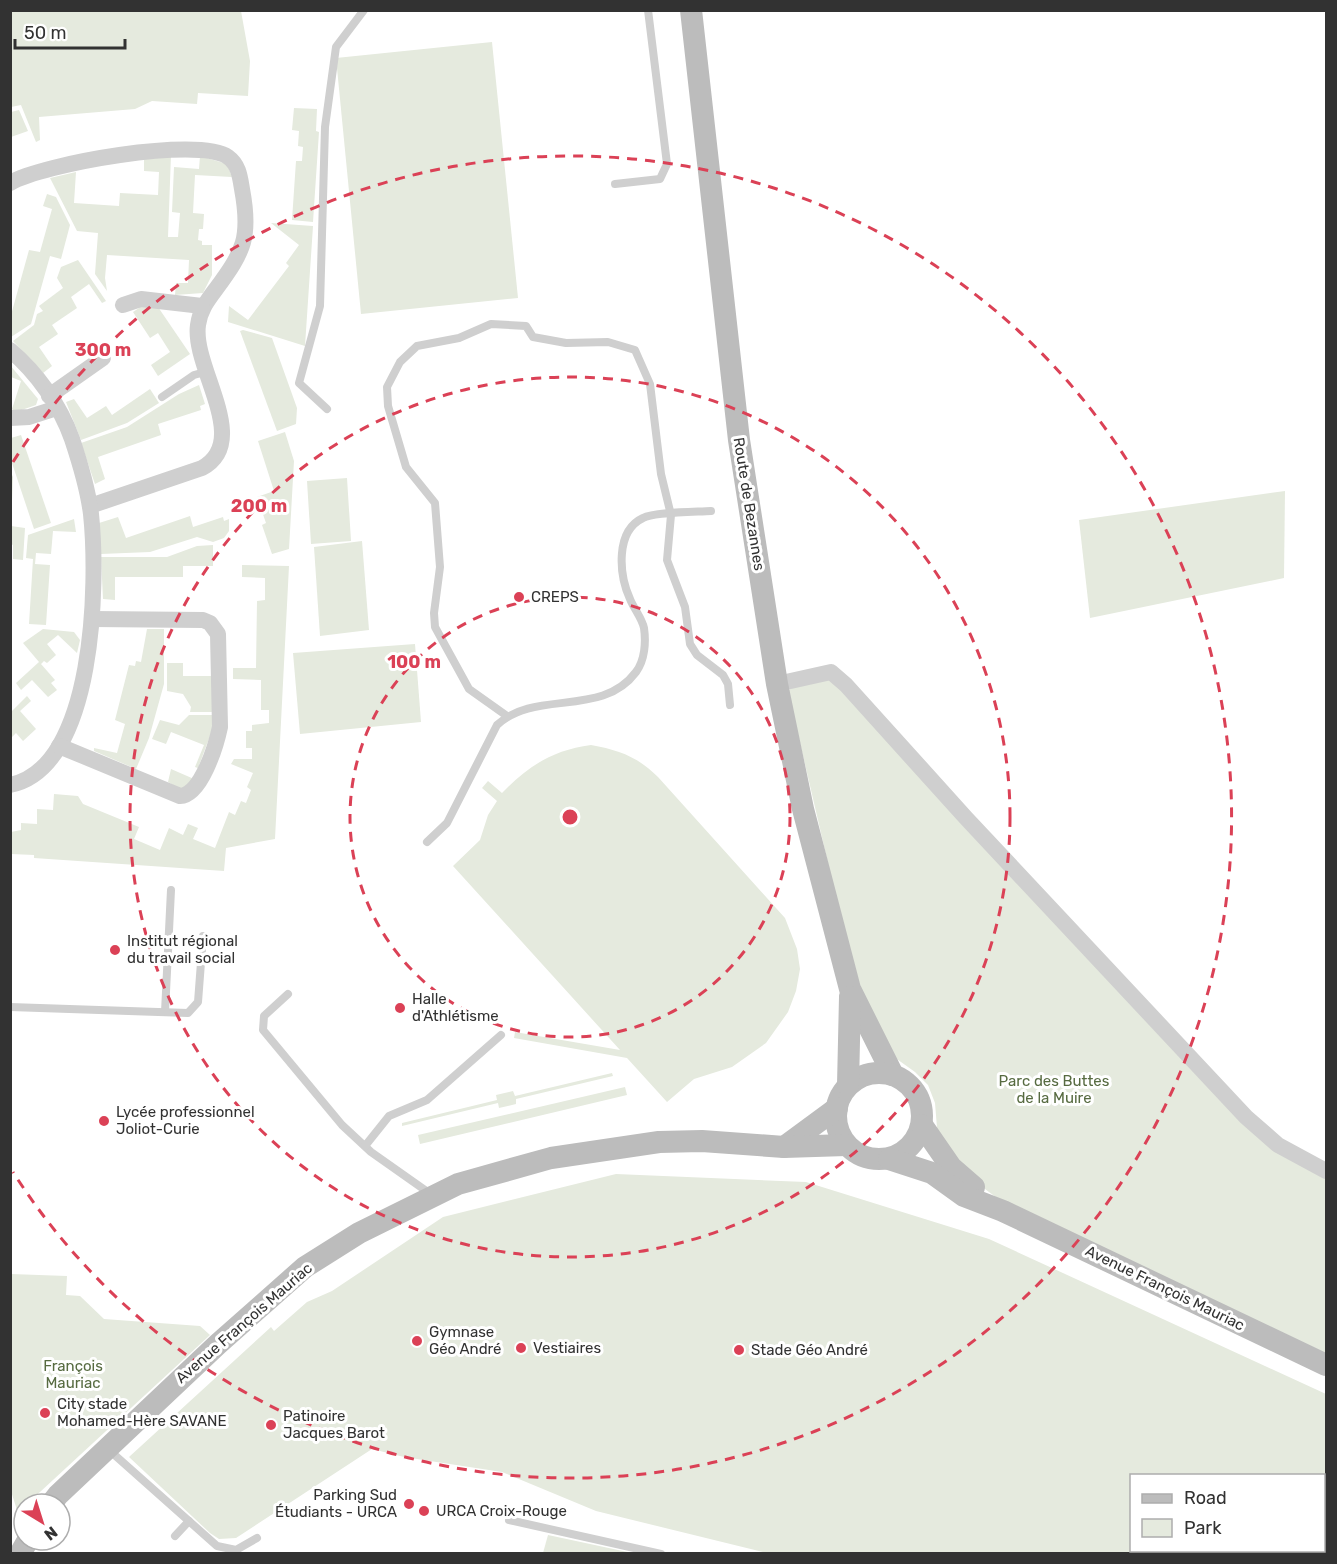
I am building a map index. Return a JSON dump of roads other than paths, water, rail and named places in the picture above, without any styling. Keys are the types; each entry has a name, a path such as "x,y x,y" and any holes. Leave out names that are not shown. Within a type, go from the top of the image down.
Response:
{"street":[{"name":"Route de Bezannes","path":"691,10 739,440 777,684 803,808 850,989 892,1075"},
{"path":"10,183 46,170 149,150 173,148 214,152 229,157 239,175 247,233 236,261 202,306 198,324 197,344 224,433 220,450 209,464 90,506"},
{"path":"123,305 141,299 202,306"},
{"path":"10,350 53,402 72,441 90,506 94,565 89,654 80,690 59,746 41,770 26,780 10,785"},
{"path":"10,418 29,417 53,402 103,358"},
{"path":"59,746 180,796 196,789 215,746 220,727 218,634 215,628 203,620 92,619"},
{"path":"777,684 831,672 846,685 966,818 1246,1117 1278,1145 1326,1171"},
{"name":"Route de Bezannes","path":"848,1085 850,989"},
{"path":"784,1147 837,1108 848,1085 865,1076 879,1073 892,1075 904,1081 920,1100 922,1125 910,1146 889,1158 866,1158 846,1145 839,1134 837,1108"},
{"name":"Avenue François Mauriac","path":"922,1125 951,1167 1003,1211"},
{"name":"Avenue François Mauriac","path":"59,1492 218,1344 305,1267 359,1233 458,1184 550,1158 659,1142 702,1141 784,1147 846,1145"},
{"name":"Avenue François Mauriac","path":"889,1158 932,1173 964,1196 1003,1211 1326,1365"}],"lane":[{"path":"327,409 299,383 320,306 325,127 336,47 364,10"},
{"path":"615,184 660,179 667,164 648,10"},
{"path":"507,716 469,689 435,627 434,613 440,567 435,502 406,467 388,406 387,387 400,362 417,346 459,338 491,324 526,326 533,337 566,343 608,342 635,350 650,384 661,474 671,515 667,560 685,607 690,644 697,655 723,675 728,684 730,705"},
{"path":"162,397 194,375 205,372"},
{"path":"427,842 447,823 497,726 507,716 521,709 605,697 638,670 644,655 644,625 629,598 623,576 622,549 629,528 645,517 711,511"},
{"path":"165,1012 171,890"},
{"path":"10,1007 189,1013 198,1002 203,936"},
{"path":"288,993 264,1016 263,1030 342,1125 365,1146 432,1196"},
{"path":"365,1146 389,1116 427,1100 501,1035"},
{"path":"107,1448 217,1546 236,1550 257,1538"},
{"path":"509,1520 662,1554"},
{"path":"175,1536 189,1521"}],"place":[{"name":"CREPS","path":"519,597"},
{"name":"Institut régional du travail social","path":"115,950"},
{"name":"Halle d'Athlétisme","path":"400,1008"},
{"name":"Lycée professionnel Joliot-Curie","path":"104,1121"},
{"name":"Gymnase Géo André","path":"417,1341"},
{"name":"Vestiaires","path":"521,1348"},
{"name":"Stade Géo André","path":"739,1350"},
{"name":"City stade Mohamed-Hère SAVANE","path":"45,1413"},
{"name":"Patinoire Jacques Barot","path":"271,1425"},
{"name":"Parking Sud Étudiants - URCA","path":"409,1504"},
{"name":"URCA Croix-Rouge","path":"424,1511"}],"park label":[{"name":"Parc des Buttes de la Muire","path":"1054,1090"},
{"name":"François Mauriac","path":"73,1374"}]}
